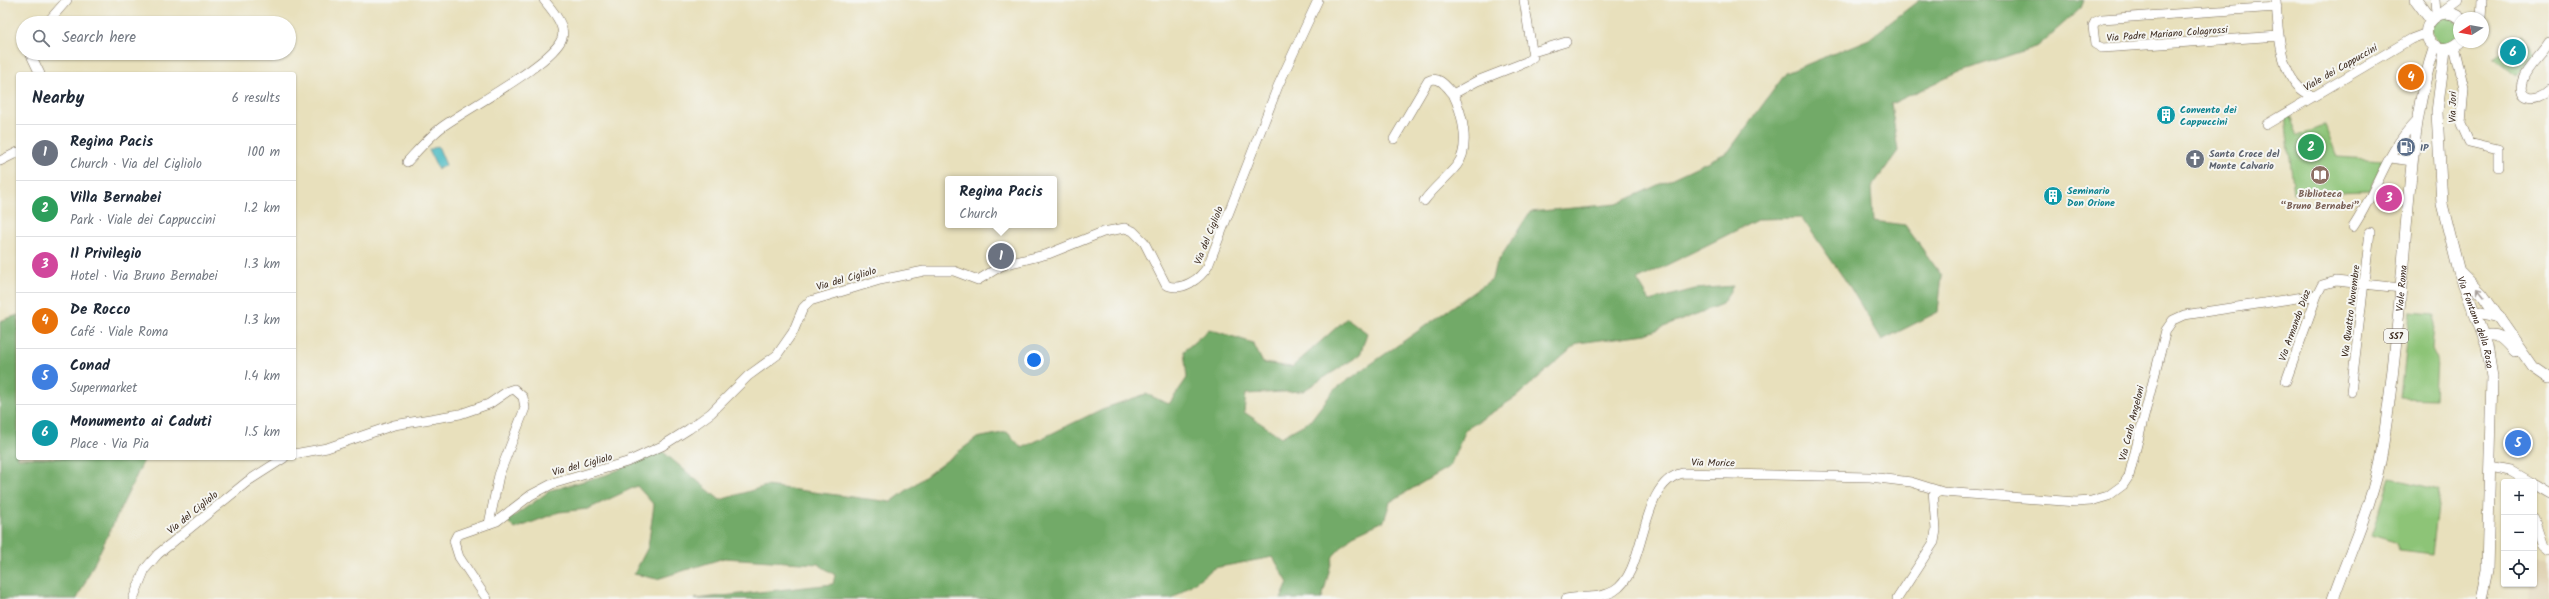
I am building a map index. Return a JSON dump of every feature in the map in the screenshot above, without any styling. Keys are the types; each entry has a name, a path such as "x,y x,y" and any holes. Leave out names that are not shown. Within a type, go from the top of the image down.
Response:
{"main road":[{"path":"2416,0 2436,14 2453,13"},
{"path":"2436,14 2427,33 2447,46"},
{"name":"Viale Roma","path":"2333,599 2372,492 2380,459 2401,288 2417,120 2428,67 2447,46"},
{"name":"Via Fontana della Rosa","path":"2447,46 2437,112 2439,179 2446,224 2459,272 2484,336 2489,355 2493,383 2487,570 2481,599"},
{"path":"2459,272 2477,288 2499,317 2534,369 2549,378"},
{"path":"2473,311 2499,317"},
{"path":"2484,336 2492,334 2502,337 2516,353 2527,360"}],"street":[{"path":"53,16 68,0"},
{"path":"407,162 442,128 539,62 558,44 562,36 562,29 544,0"},
{"name":"Via del Cigliolo","path":"489,524 497,521 548,485 630,461 668,442 698,424 748,376 777,355 793,332 802,308 815,299 880,280 924,271 954,271 971,280 978,280 1002,265 1048,254 1100,234 1122,228 1133,231 1144,242 1166,285 1177,286 1196,280 1208,266 1278,86 1318,0"},
{"path":"1453,94 1477,81 1526,62 1532,58 1533,52 1524,0"},
{"path":"2435,0 2436,14 2459,0"},
{"path":"2481,12 2482,0"},
{"path":"2277,3 2279,36 2282,52 2295,83 2301,90 2313,96"},
{"name":"Via Padre Mariano Colagrossi","path":"2277,3 2102,19 2095,22 2093,28 2095,44 2102,48 2279,36"},
{"name":"Viale dei Cappuccini","path":"2267,124 2411,39 2427,33"},
{"path":"1533,52 1566,42"},
{"path":"2549,43 2526,73 2522,84 2524,94 2532,99 2542,97 2549,90"},
{"name":"Via Jori","path":"2447,46 2464,88 2461,124 2469,142 2498,149 2498,167"},
{"path":"33,60 39,72"},
{"path":"1394,138 1428,81 1434,79 1440,80 1453,94 1463,130 1462,156 1455,167 1436,184 1424,201"},
{"path":"2353,227 2366,206 2384,166 2391,158 2405,134 2417,120"},
{"path":"0,161 16,153"},
{"path":"2391,158 2412,161"},
{"name":"Via Quattro Novembre","path":"2352,392 2370,232"},
{"name":"Via Armando Diaz","path":"2286,381 2322,285 2329,282 2364,283 2401,288"},
{"name":"Via Carlo Angeloni","path":"1933,490 2076,502 2092,502 2108,496 2123,485 2129,476 2166,330 2170,322 2184,315 2317,295"},
{"path":"296,454 327,448 394,425 455,416 489,404 508,391 514,389 523,397 525,408 499,475 489,524 458,534 454,541 459,557 487,599"},
{"name":"Via del Cigliolo","path":"133,599 143,572 153,558 248,481 281,460"},
{"path":"2490,467 2507,470 2518,478"},
{"name":"Via Morice","path":"1566,599 1607,594 1621,585 1629,572 1658,492 1664,483 1676,475 1694,473 1870,477 1911,482 1933,490"},
{"path":"2537,487 2549,494"},
{"path":"1897,599 1934,542 1936,530 1933,490"},
{"path":"2537,527 2543,546 2549,551"}],"shaded area":[{"path":"2537,554 2549,555 2549,599 2529,599 2530,587 2537,587"}],"green space":[{"path":"1919,0 2084,0 2081,8 2038,46 1961,71 1891,104 1898,151 1871,188 1873,221 1905,225 1942,276 1938,312 1882,340 1850,287 1802,218 1759,219 1637,280 1650,301 1695,289 1733,286 1722,304 1646,334 1578,343 1516,397 1465,430 1450,466 1390,502 1384,521 1353,535 1333,556 1322,599 1281,599 1288,583 1273,557 1214,568 1172,599 695,599 833,584 835,575 818,564 724,558 657,579 634,574 648,547 654,505 637,486 588,509 559,512 515,529 507,521 551,490 606,475 662,451 720,500 766,486 891,502 977,438 1007,432 1022,448 1102,409 1146,394 1169,404 1187,378 1184,351 1209,329 1253,343 1263,363 1292,367 1347,318 1367,333 1360,355 1303,391 1246,394 1244,412 1281,437 1310,421 1334,390 1492,279 1495,266 1530,212 1617,204 1728,152 1786,73 1869,39"},
{"path":"2445,17 2453,19 2453,41 2445,43 2435,40 2432,30 2435,20"},
{"path":"2521,35 2536,54 2518,76 2493,58"},
{"path":"2289,114 2298,136 2325,125 2337,157 2383,160 2370,191 2294,193 2285,117"},
{"path":"2410,312 2435,314 2432,349 2437,359 2435,399 2401,398"},
{"path":"16,316 16,460 144,460 77,599 0,599 0,321"},
{"path":"2390,478 2440,490 2432,554 2399,550 2395,542 2371,535"}],"water":[{"path":"438,146 446,165 438,169 429,150"}],"place":[{"name":"Monumento ai Caduti","path":"2513,52"},
{"name":"De Rocco","path":"2411,77"},
{"name":"Convento dei Cappuccini","path":"2166,115"},
{"name":"Villa Bernabei","path":"2311,147"},
{"name":"IP","path":"2406,147"},
{"name":"Santa Croce del Monte Calvario","path":"2195,159"},
{"name":"Biblioteca “Bruno Bernabei”","path":"2320,175"},
{"name":"Seminario Don Orione","path":"2053,196"},
{"name":"Il Privilegio","path":"2389,198"},
{"name":"Regina Pacis","path":"1001,256"},
{"name":"Conad","path":"2518,443"}]}
